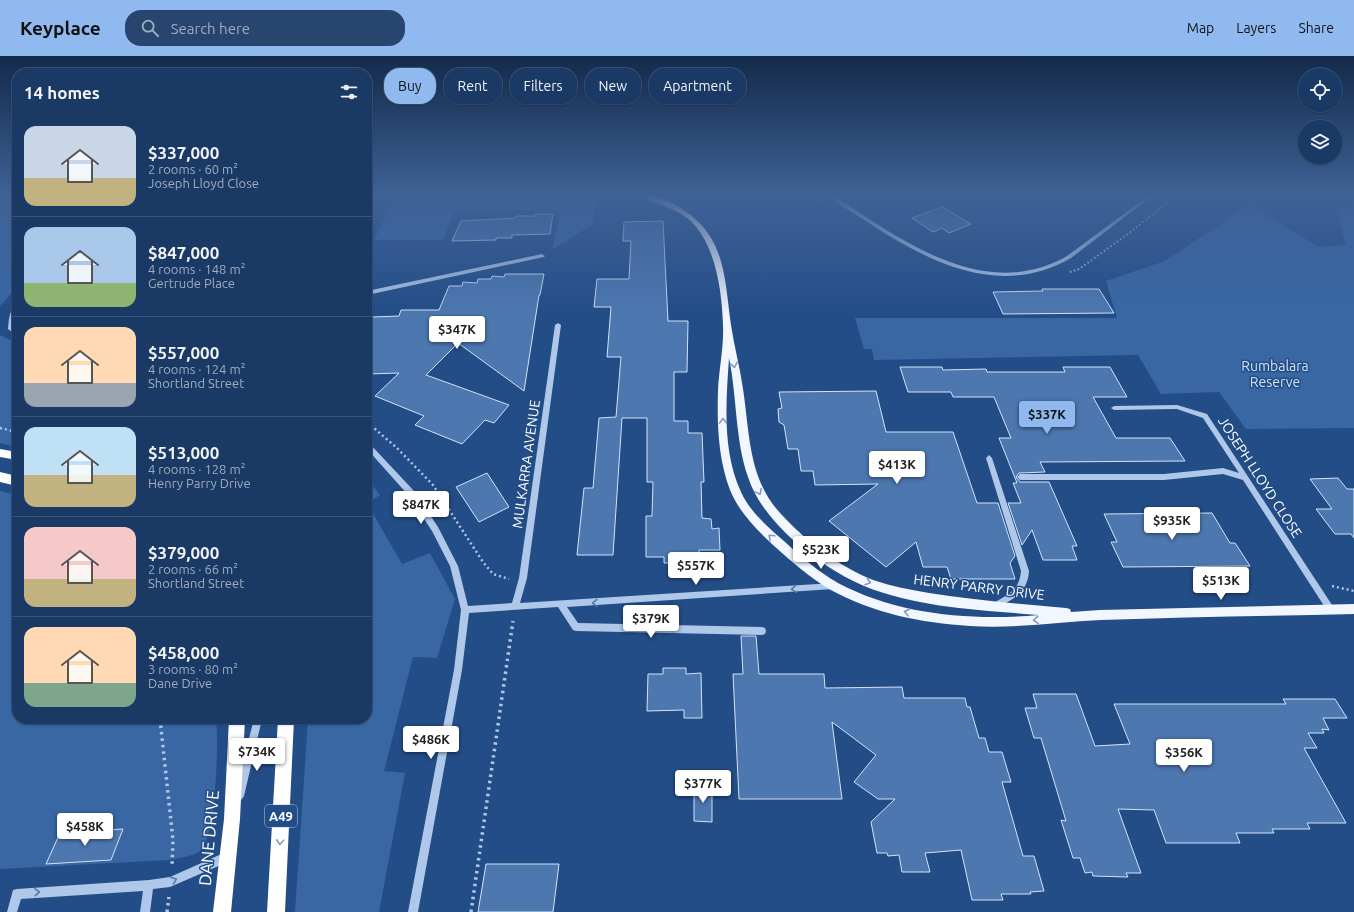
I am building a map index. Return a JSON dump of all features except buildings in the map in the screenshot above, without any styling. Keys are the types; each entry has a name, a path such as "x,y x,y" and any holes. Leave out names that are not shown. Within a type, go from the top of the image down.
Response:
{"highway":[{"path":"0,452 12,455"},
{"path":"0,477 12,480"},
{"name":"DANE DRIVE","path":"222,912 232,819 237,724"},
{"name":"A49","path":"276,912 286,724"}],"main road":[{"name":"HENRY PARRY DRIVE","path":"708,236 718,259 727,327 739,389 744,443 749,469 758,491 772,512 798,537 827,560 860,580 899,592 943,600 1089,615"},
{"name":"HENRY PARRY DRIVE","path":"727,327 722,386 723,425 728,469 736,492 750,514 769,535 794,557 833,586 865,600 909,613 948,620 984,623 1019,622 1089,615 1354,609"}],"street":[{"path":"894,236 911,247 945,264 972,271 1013,274 1037,272 1055,266 1097,236"},
{"path":"372,292 542,256"},
{"path":"12,318 10,323 12,330"},
{"name":"MULKARRA AVENUE","path":"516,607 523,578 558,325"},
{"name":"JOSEPH LLOYD CLOSE","path":"1114,408 1177,407 1205,416 1331,610"},
{"path":"372,450 412,494 435,529 454,566 465,610 458,670 413,912"},
{"path":"989,458 1025,571 1025,581 1021,590 995,606"},
{"path":"1020,477 1164,476 1223,471 1246,478"},
{"path":"465,610 561,605 833,586"},
{"path":"561,605 576,627 762,631"},
{"path":"232,819 257,724"},
{"path":"12,912 17,894 149,885 170,882 229,856"},
{"path":"145,912 149,885"}],"path":[{"path":"372,426 397,448 433,485 483,562 493,574 513,580 523,578"},
{"path":"0,428 12,431"},
{"path":"471,912 516,607"},
{"path":"161,724 173,840 167,912"}],"green space":[{"path":"0,236 12,236 12,293 0,306"},
{"path":"376,236 445,236 443,240 374,240"},
{"path":"555,236 574,236 553,249"},
{"name":"Rumbalara Reserve","path":"1203,236 1301,236 1319,247 1346,245 1344,236 1354,236 1354,428 1246,429 1219,392 1161,394 1138,355 874,360 872,349 864,349 855,318 1117,318 1106,281 1165,261"},
{"path":"0,335 12,341 12,446 0,443"},
{"path":"372,485 380,495 372,500"},
{"path":"0,491 12,494 12,724 216,724 217,747 215,788 210,828 205,843 200,851 193,855 168,860 0,869"},
{"path":"372,512 402,564 430,553 455,599 437,658 413,657 384,771 405,773 379,912 295,912 308,724 372,724"}]}
